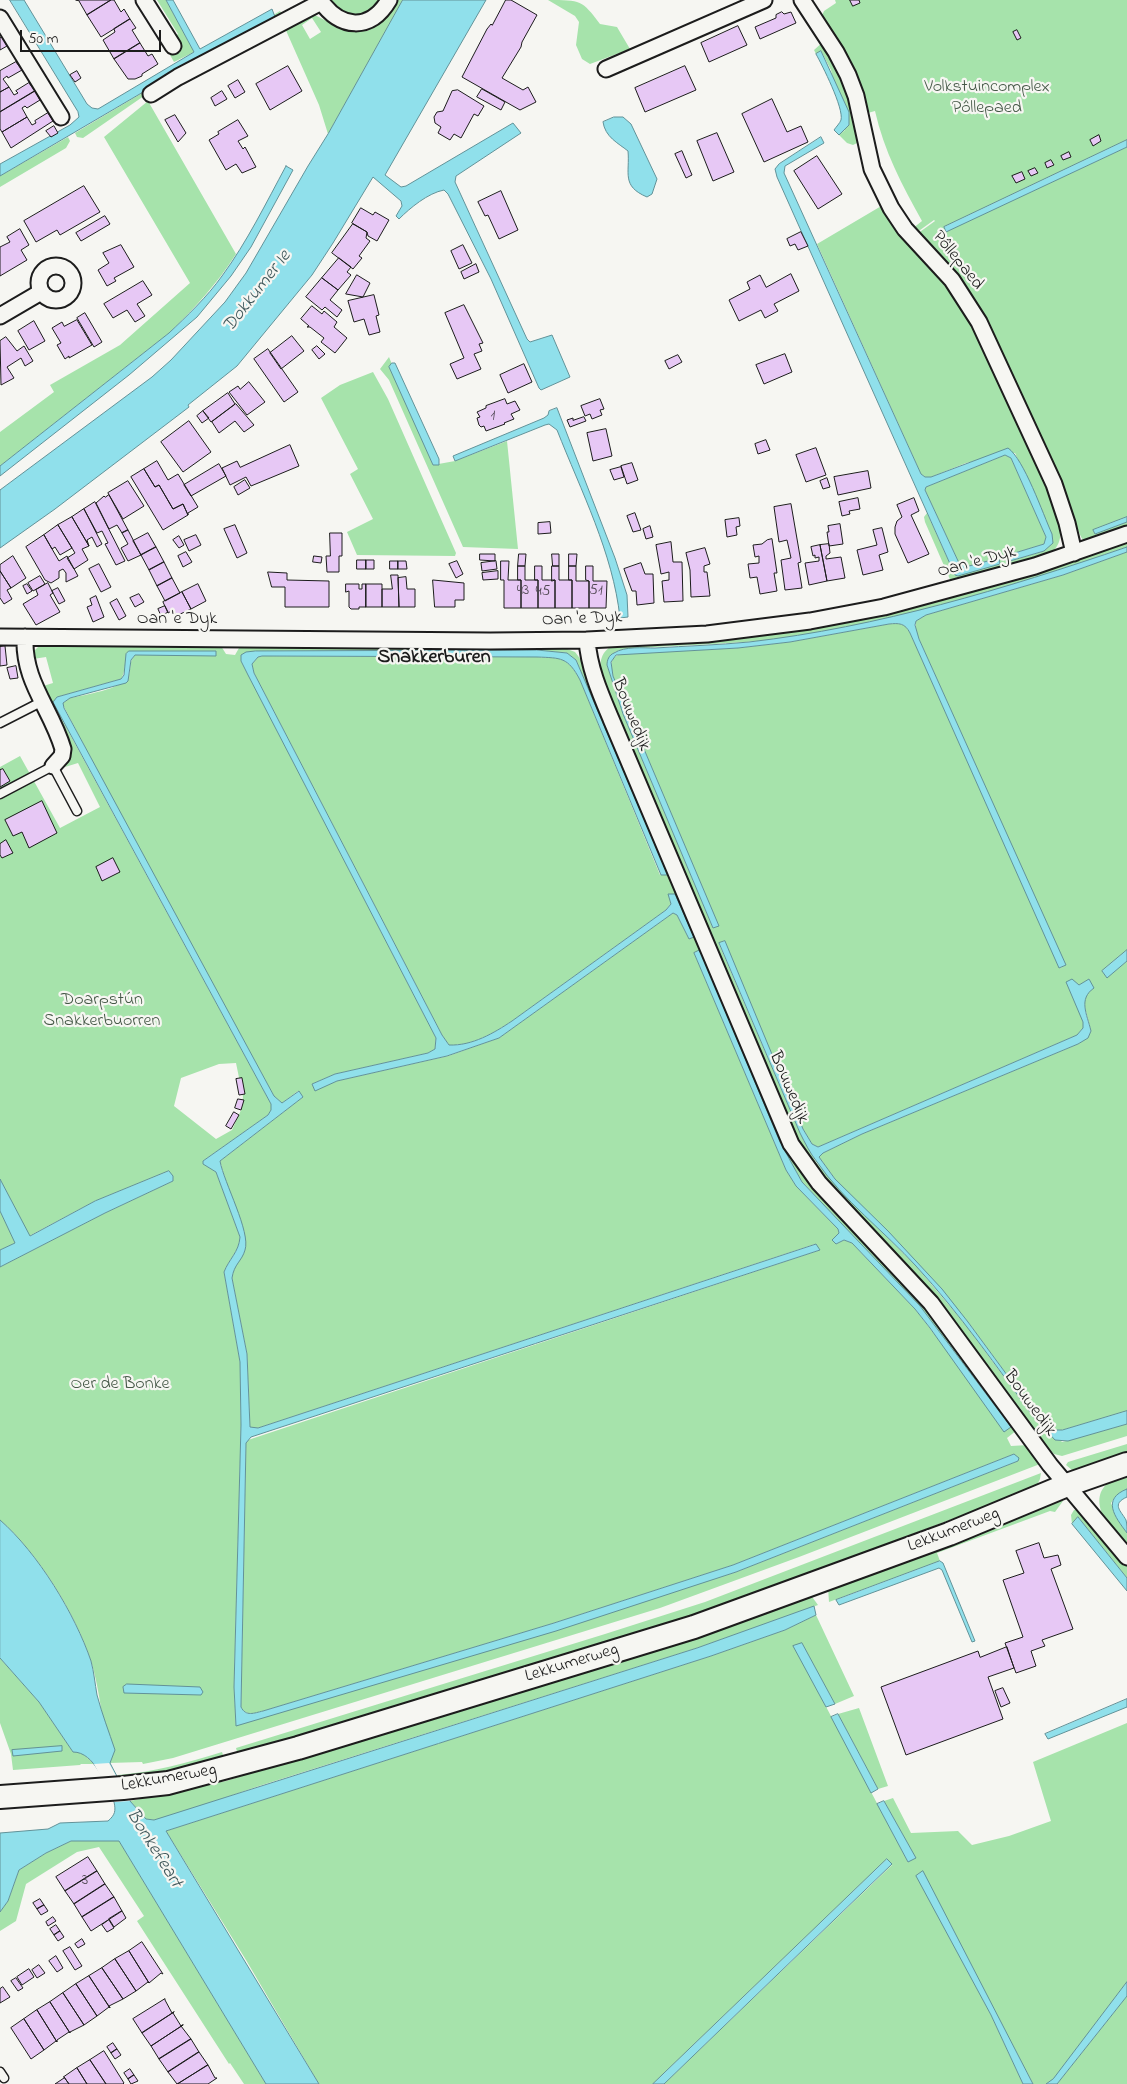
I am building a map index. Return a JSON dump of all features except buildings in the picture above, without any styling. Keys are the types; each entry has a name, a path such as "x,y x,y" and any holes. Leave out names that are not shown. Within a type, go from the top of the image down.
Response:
{"main road":[{"name":"Lekkumerweg","path":"0,1796 115,1789 168,1783 225,1769 694,1626 949,1534 1067,1485 1127,1464"}],"street":[{"path":"144,0 173,46"},
{"path":"151,94 178,77 321,1 338,18 348,22 367,21 380,14 390,0"},
{"path":"606,69 764,0"},
{"name":"Pôllepaed","path":"804,0 848,75 858,104 870,161 887,201 905,229 952,280 966,300 983,331 1054,484 1067,523 1074,553"},
{"path":"0,18 61,117"},
{"path":"0,316 41,292"},
{"name":"Oan 'e Dyk","path":"0,637 490,641 587,640 707,634 848,615 974,584 1074,553 1127,534"},
{"path":"25,637 24,652 28,670 63,749 62,756 53,766"},
{"name":"Bouwedijk","path":"587,640 588,656 610,719 791,1144 818,1183 931,1303 1067,1485 1127,1557"}],"lane":[{"path":"0,723 42,702"},
{"path":"0,794 53,766 77,811"}],"green space":[{"path":"157,0 166,0 194,52 174,62 170,55 182,48 175,36 178,34"},
{"path":"327,0 383,0 368,11 349,15"},
{"path":"394,0 403,0 328,134 319,105 284,26 311,13 344,30 368,31 371,25","holes":["312,18 321,32 310,39 302,25"]},
{"path":"548,0 568,0 580,3 589,10 600,24 617,27 630,49 590,64 582,59 576,45 579,22 575,16"},
{"name":"Volkstuincomplex Pôllepaed","path":"835,0 1127,0 1127,140 944,227 947,231 1127,147 1127,517 1093,530 1095,534 1127,522 1127,530 1084,541 1081,537 1059,483 995,346 917,234 935,221 916,233 912,229 922,221 901,181 883,140 875,111 864,114 821,18 824,11 836,3"},
{"path":"280,11 283,16 170,78 83,138 77,137 75,133"},
{"path":"824,41 851,97 859,142 853,145 847,143 839,135 845,130 831,70 821,51 816,54 814,50"},
{"path":"148,101 236,254 205,296 169,333 0,466 0,432 54,392 50,385 120,345 190,283 104,137"},
{"path":"68,137 70,141 66,148 0,187 0,176"},
{"path":"883,205 962,302 1056,505 1060,537 1059,543 1050,554 952,584 925,522 924,517 927,513 955,575 1000,564 999,558 969,566 959,563 925,490 926,487 1005,455 966,463 931,477 925,477 921,474 817,244","holes":["1015,453 1053,540 1044,551 1010,561 1008,555 1044,544 1046,537 1011,458 1005,455"]},
{"path":"389,357 433,465 455,461 507,441 518,549 463,547 389,380 380,369"},
{"path":"373,372 388,399 456,553 455,556 357,555 347,532 373,519 350,474 358,469 321,398 340,385"},
{"path":"1127,541 1127,547 1086,561 959,601 917,612 830,631 787,638 621,650 615,652 607,665 623,714 713,928 718,925 613,676 611,665 614,657 621,654 738,648 790,642 889,624 904,625 910,633 1060,968 1065,965 919,639 916,631 916,621 926,615 1063,575 1127,552 1127,950 1102,971 1107,977 1127,961 1127,1411 1062,1430 1048,1427 1062,1442 1127,1424 1127,1436 1062,1456 1054,1454 1046,1446 961,1331 808,1158 797,1141 602,679 601,660 608,648 613,645 762,633","holes":["724,941 803,1129 812,1144 818,1147 1077,1035 1083,1028 1083,1022 1073,982 1079,985 1090,979 1084,1004 1091,1031 1087,1038 1078,1044 862,1134 823,1153 819,1157 835,1179 915,1265 832,1181 816,1162 800,1133 719,944","917,1267 968,1322 1038,1417 1035,1419 965,1324"]},
{"path":"41,644 221,646 226,654 235,655 239,648 243,646 562,647 575,652 585,665 788,1150 926,1308 1017,1430 1007,1438 1011,1446 1028,1445 1040,1464 799,1557 660,1608 173,1758 143,1764 142,1762 109,1763 97,1685 91,1661 76,1624 42,1567 0,1520 0,1267 105,1213 173,1181 169,1171 95,1201 29,1236 0,1179 0,767 20,756 60,828 100,807 78,763 65,767 70,751 40,687 53,683 46,657 33,659 34,651","holes":["537,650 567,653 576,660 667,875 660,875 580,680 572,667 563,660 537,657 262,656 258,657 252,664 254,673 442,1035 449,1045 474,1041 512,1021 666,910 671,904 669,894 689,939 677,915 673,913 499,1038 448,1056 337,1081 315,1090 312,1084 335,1074 428,1053 435,1049 436,1038 241,661 255,651","129,651 216,651 216,655 135,655 128,677 124,681 102,691 70,698 63,705 141,854 274,1096 282,1103 298,1091 303,1097 220,1161 245,1250 234,1267 232,1278 247,1354 250,1427 253,1429 258,1428 815,1244 820,1250 248,1440 246,1442 241,1707 243,1710 251,1714 263,1711 554,1623 733,1565 1014,1454 1018,1461 736,1572 236,1725 234,1687 241,1425 240,1362 224,1272 238,1247 240,1237 216,1172 204,1164 203,1161 268,1115 271,1110 271,1104 54,705 57,697 121,679","700,951 780,1142 802,1182 920,1306 1011,1426 1004,1431 915,1309 852,1243 844,1240 836,1244 832,1240 839,1233 838,1229 796,1186 786,1170 694,953","236,1063 243,1097 241,1110 232,1130 216,1139 174,1106 181,1078 219,1064"]},
{"path":"0,1211 16,1243 0,1250"},
{"path":"1127,1444 1127,1455 1082,1469 1072,1470 1066,1465 1068,1462"},
{"path":"1127,1472 1127,1489 1115,1497 1111,1503 1119,1522 1127,1533 1127,1550 1104,1517 1099,1499 1102,1490 1109,1482"},
{"path":"1041,1473 1036,1487 708,1612 238,1755 236,1748 705,1602"},
{"path":"1055,1499 1063,1501 1055,1512 1050,1511 937,1553 940,1561 829,1602 828,1588"},
{"path":"1078,1509 1110,1542 1127,1564 1127,1578 1078,1517 1072,1524 1071,1515 1074,1510"},
{"path":"810,1594 818,1605 697,1648 259,1786 163,1819 146,1819 130,1801 226,1781"},
{"path":"816,1615 854,1696 835,1704 802,1644 794,1646 908,1862 915,1857 884,1801 893,1798 911,1833 958,1831 972,1845 1009,1836 1051,1821 1033,1762 1127,1723 1127,1982 1053,2080 1046,2084 1033,2084 922,1872 917,1875 991,2015 1023,2084 664,2084 892,1865 887,1859 653,2084 319,2084 246,1960 166,1831 711,1656 785,1630"},
{"path":"0,1658 39,1702 73,1752 81,1752 94,1764 13,1770 11,1754 0,1723"},
{"path":"859,1708 888,1786 878,1789 838,1714"},
{"path":"222,1752 224,1758 182,1770 120,1778 118,1775 145,1772"},
{"path":"71,1841 119,1841 266,2084 244,2084 229,2064 137,1921 144,1916 99,1847 77,1852 26,1884 16,1921 0,1931 0,1912 8,1901 19,1870 46,1853"},
{"path":"1127,1996 1127,2084 1057,2084"}],"water":[{"path":"10,0 24,0 87,104 92,108 98,109 194,52 166,0 173,0 200,49 272,9 275,17 0,176 0,164 70,125 79,117 78,112"},
{"name":"Dokkumer Ie","path":"403,0 486,0 385,175 401,187 406,186 513,123 521,133 456,176 455,182 527,339 530,342 552,335 570,377 541,390 539,388 491,279 448,194 444,190 432,194 399,219 396,216 402,206 401,201 373,177 312,275 237,366 188,405 189,407 55,509 0,548 0,490 152,377 171,360 225,302 246,273 328,134"},
{"path":"821,51 849,112 849,125 839,135 834,130 841,120 841,114 832,87 816,54"},
{"path":"614,117 623,117 631,124 657,179 652,194 647,197 639,193 630,183 628,178 628,151 606,132 603,122"},
{"path":"821,137 824,143 785,166 784,173 921,474 925,477 931,477 1008,448 1027,475 1052,534 1053,543 1044,551 1010,561 1008,555 1044,544 1046,537 1011,458 1005,455 926,487 925,490 959,563 969,566 999,558 1000,564 958,576 955,575 777,177 775,169 779,164"},
{"path":"1127,140 1127,147 946,232 944,227"},
{"path":"286,166 293,170 251,247 231,276 197,317 129,375 0,476 0,466 169,333 203,299 240,250"},
{"path":"392,363 395,363 439,459 439,465 433,465 389,367"},
{"path":"557,408 615,558 627,595 628,617 620,618 611,570 595,522 557,430 549,424 545,425 455,461 453,456 544,418 548,415 549,411"},
{"path":"1127,517 1127,522 1095,534 1093,530"},
{"path":"1127,547 1127,552 1063,575 926,615 916,621 915,625 919,639 1066,965 1059,968 910,633 904,625 889,624 790,642 738,648 616,655 611,662 613,676 719,926 713,928 623,714 607,665 611,655 629,648 749,642 846,627 988,592"},
{"path":"537,650 567,653 576,660 668,875 661,875 580,680 572,667 563,660 537,657 262,656 258,657 252,664 254,673 442,1035 449,1045 474,1041 512,1021 666,910 671,904 668,894 675,894 694,937 689,939 677,915 673,913 499,1038 447,1056 337,1081 315,1091 312,1084 335,1074 428,1053 435,1049 436,1038 248,675 241,661 241,655 246,652 255,651"},
{"path":"129,651 216,651 216,656 135,655 131,660 128,681 126,683 70,698 63,703 64,708 274,1096 282,1103 299,1091 303,1097 220,1161 241,1220 246,1242 244,1254 234,1269 232,1278 247,1354 250,1427 258,1428 816,1244 820,1250 251,1437 246,1443 241,1707 245,1712 250,1714 263,1711 554,1623 733,1565 1014,1454 1019,1458 1018,1461 736,1572 556,1631 236,1726 234,1687 241,1425 240,1362 224,1272 238,1247 240,1237 216,1172 203,1164 203,1161 268,1115 271,1110 271,1104 53,702 57,697 121,679 124,675 126,654"},
{"path":"725,941 803,1129 812,1144 818,1147 1077,1035 1083,1028 1083,1022 1066,982 1072,979 1079,985 1089,979 1094,988 1089,992 1085,1002 1091,1031 1088,1038 1078,1044 862,1134 823,1153 819,1157 835,1179 888,1231 942,1289 1038,1417 1035,1419 978,1341 932,1284 904,1253 839,1190 812,1155 800,1133 719,943"},
{"path":"700,950 780,1142 802,1182 920,1306 1011,1427 1004,1432 915,1309 852,1243 844,1240 836,1244 832,1240 839,1233 838,1229 796,1186 786,1170 694,953"},
{"path":"1127,950 1127,961 1107,978 1102,971"},
{"path":"169,1171 173,1176 173,1181 105,1213 0,1267 0,1250 15,1243 0,1211 0,1179 30,1236 95,1201"},
{"path":"1127,1411 1127,1424 1068,1441 1055,1440 1045,1429 1048,1427 1062,1430"},
{"path":"1127,1489 1127,1497 1119,1502 1118,1505 1126,1520 1127,1533 1115,1515 1112,1503 1119,1493"},
{"path":"1078,1517 1127,1578 1127,1591 1072,1524"},
{"name":"Bonkefeart","path":"0,1520 28,1549 65,1604 91,1661 97,1695 115,1750 110,1763 130,1801 146,1819 154,1820 697,1648 814,1606 816,1615 785,1630 711,1656 166,1831 319,2084 266,2084 119,1841 71,1841 46,1853 19,1870 8,1901 0,1912 0,1833 48,1829 60,1823 108,1821 114,1815 115,1808 103,1779 93,1763 81,1753 73,1752 39,1702 0,1658"},
{"path":"940,1561 943,1563 975,1641 972,1642 942,1570 939,1568 839,1605 836,1600"},
{"path":"802,1643 835,1704 826,1707 793,1646"},
{"path":"127,1684 200,1687 203,1692 201,1695 124,1693 123,1687"},
{"path":"1127,1699 1127,1707 1048,1739 1045,1734"},
{"path":"838,1714 878,1789 871,1793 831,1717"},
{"path":"62,1746 62,1751 13,1756 12,1750"},
{"path":"884,1801 916,1858 908,1862 877,1804"},
{"path":"887,1859 892,1864 664,2084 653,2084"},
{"path":"923,1871 1033,2084 1023,2084 991,2015 916,1876"},
{"path":"1127,1982 1127,1996 1057,2084 1046,2084 1053,2079"}],"pier":[{"path":"109,1763 130,1801 114,1802 94,1764"}],"district":[{"name":"Snakkerburen","path":"434,659"}],"park label":[{"name":"Doarpstún Snakkerbuorren","path":"102,1011"},
{"name":"Oer de Bonke","path":"120,1385"}]}
